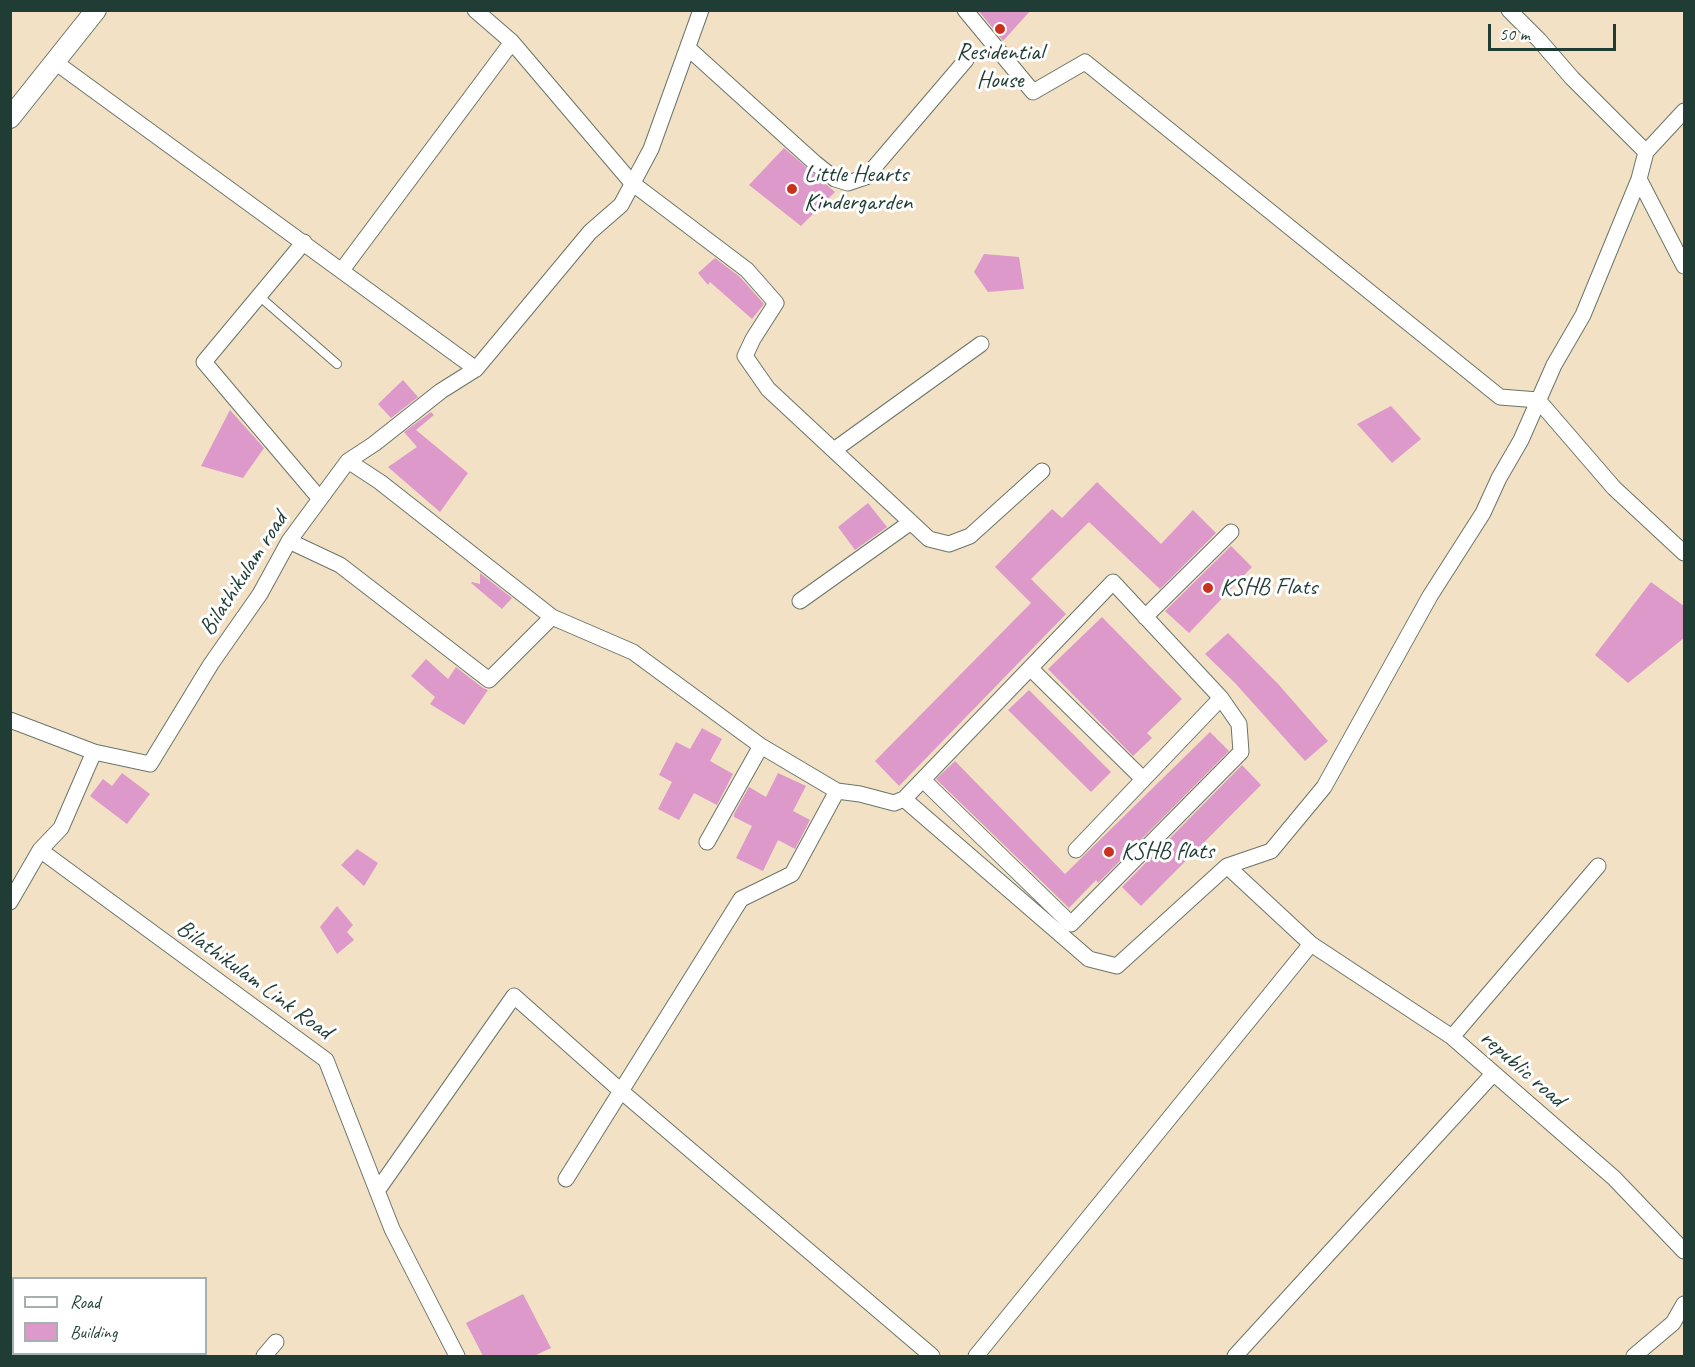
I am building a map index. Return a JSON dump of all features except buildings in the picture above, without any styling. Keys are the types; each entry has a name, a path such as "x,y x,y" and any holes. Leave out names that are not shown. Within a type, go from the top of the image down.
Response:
{"street":[{"path":"10,118 96,10"},
{"path":"475,10 512,42 632,183 747,270 776,303 745,356 768,389 929,539 949,544 970,536 1042,471"},
{"path":"320,499 348,460 374,444 441,391 476,369 590,232 621,205 651,149 701,10"},
{"path":"965,10 1033,92 1085,62 1500,397 1538,400 1614,488 1684,553"},
{"path":"1509,10 1572,78 1646,152"},
{"path":"342,270 512,42"},
{"path":"688,48 815,163 835,179 848,183 866,177 966,60"},
{"path":"55,62 476,369"},
{"path":"904,799 1089,959 1117,966 1227,866 1271,851 1324,787 1430,596 1483,513 1499,478 1521,440 1554,365 1583,315 1639,179 1646,152 1684,111"},
{"path":"1639,179 1684,266"},
{"name":"Bilathikulam road","path":"94,752 150,764 211,664 260,594 289,541 320,499 204,362 304,242"},
{"path":"834,450 981,344"},
{"path":"348,460 380,482 552,617 633,652 761,746 837,791 860,794 894,803 904,799 1113,582 1221,698 1239,724 1241,752 1071,924 923,780"},
{"path":"800,601 911,522"},
{"path":"1145,617 1231,532"},
{"path":"289,541 340,565 489,680 552,617"},
{"path":"1030,668 1143,779"},
{"path":"1076,850 1221,698"},
{"path":"10,720 94,752 61,828 40,850 10,902"},
{"path":"707,842 761,746"},
{"path":"566,1179 741,899 792,874 837,791"},
{"name":"Bilathikulam Link Road","path":"40,850 326,1060 392,1229 457,1356"},
{"name":"republic road","path":"1227,866 1311,944 1452,1037 1614,1178 1684,1251"},
{"path":"1452,1037 1599,866"},
{"path":"976,1356 1311,944"},
{"path":"377,1191 514,996 621,1091 932,1356"},
{"path":"1235,1356 1493,1074"},
{"path":"1634,1356 1673,1323 1684,1304"},
{"path":"264,1356 276,1342"}],"lane":[{"path":"259,296 338,364"}],"place":[{"name":"Residential House","path":"1000,29"},
{"name":"Little Hearts Kindergarden","path":"792,189"},
{"name":"KSHB Flats","path":"1208,588"},
{"name":"KSHB flats","path":"1109,852"}]}
